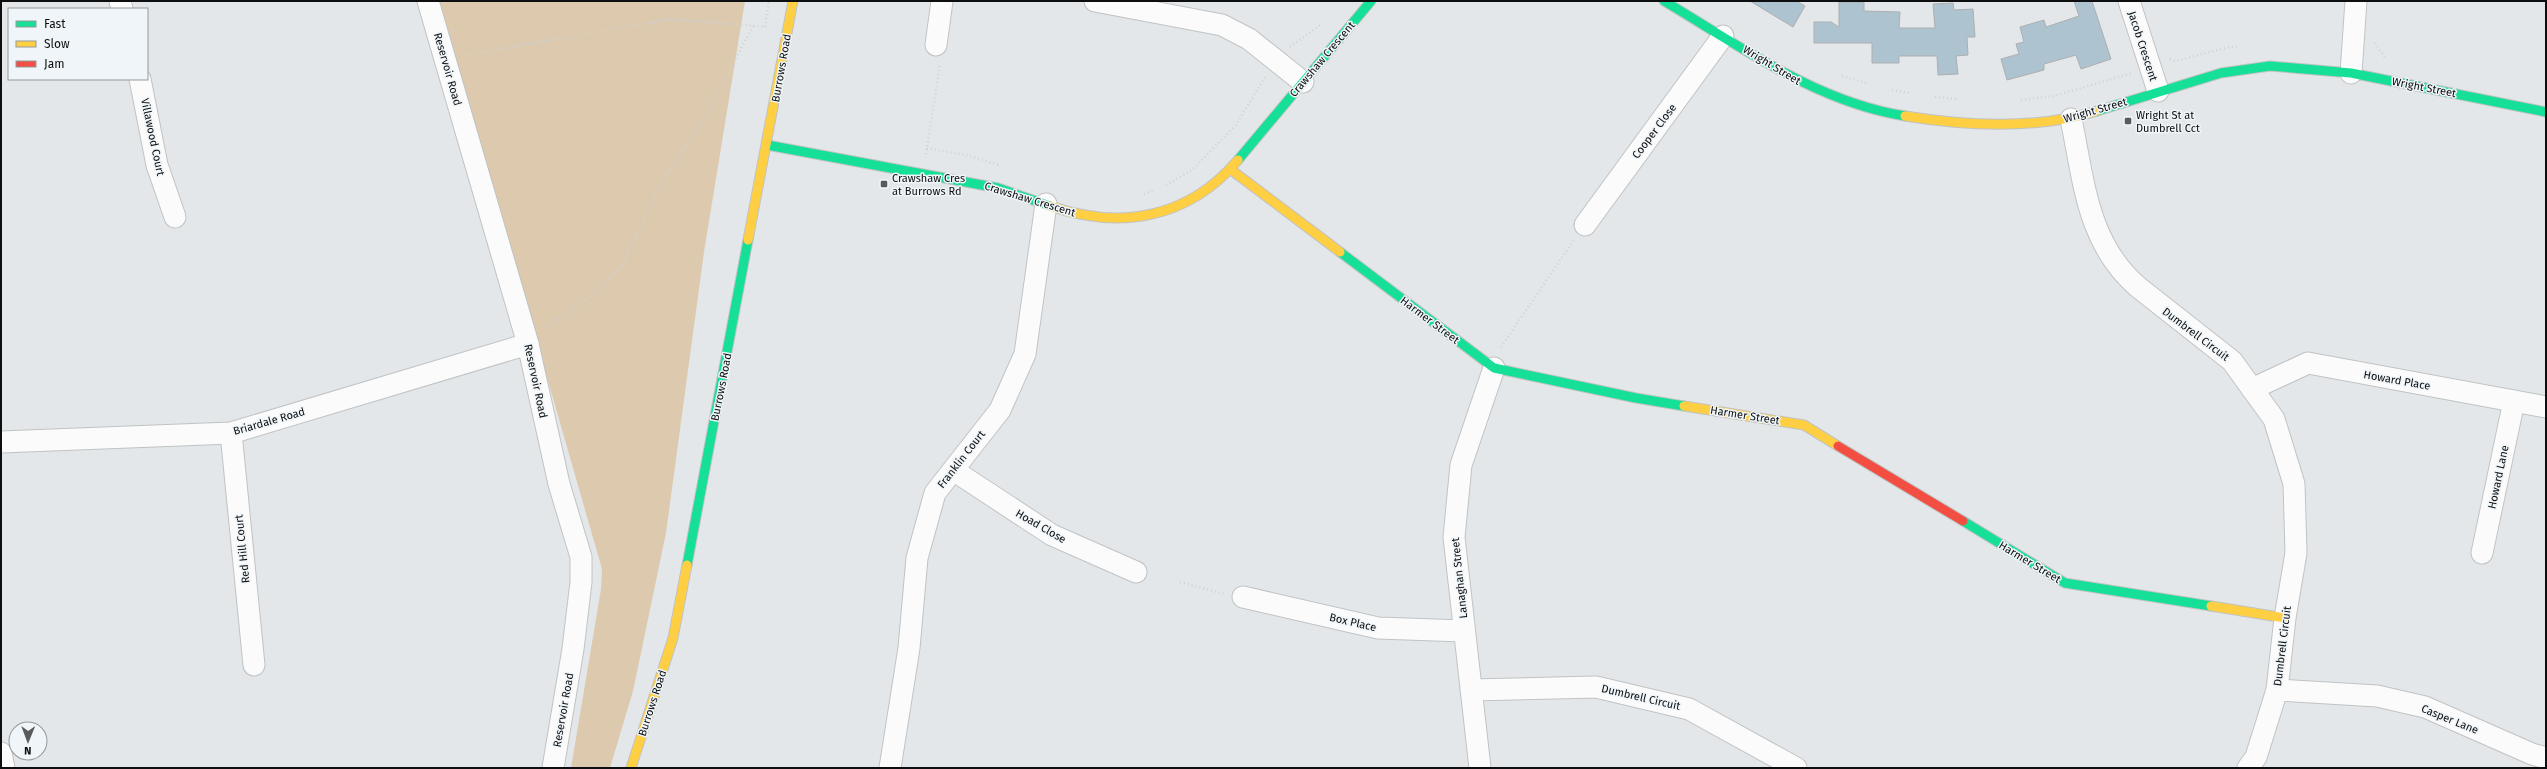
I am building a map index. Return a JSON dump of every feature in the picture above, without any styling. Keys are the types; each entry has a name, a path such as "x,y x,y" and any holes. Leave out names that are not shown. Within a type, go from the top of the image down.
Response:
{"street":[{"name":"Reservoir Road","path":"428,1 528,344 559,484 580,557 581,582 573,649 553,768"},
{"name":"Burrows Road","path":"631,768 673,638 768,145 793,1"},
{"path":"938,52 942,1"},
{"path":"1095,1 1222,25 1249,39 1303,82"},
{"name":"Crawshaw Crescent","path":"768,145 922,172 998,188 1070,213 1100,218 1132,218 1156,215 1198,195 1230,169 1371,1"},
{"name":"Jacob Crescent","path":"2129,1 2147,61 2158,91"},
{"path":"2351,73 2355,38 2356,1"},
{"name":"Wright Street","path":"1670,2 1723,36 1804,84 1843,101 1894,114 1944,122 2031,123 2071,119 2158,91 2221,73 2270,66 2312,68 2351,73 2546,112"},
{"name":"Cooper Close","path":"1580,232 1723,36"},
{"name":"Villawood Court","path":"140,80 157,165 175,217"},
{"name":"Dumbrell Circuit","path":"2071,119 2092,217 2100,239 2109,255 2124,275 2138,288 2232,361 2274,419 2294,484 2296,553 2285,618 2277,690 2256,757 2248,768"},
{"name":"Harmer Street","path":"1230,169 1496,360 1636,398 1804,425 2065,582 2285,618"},
{"name":"Franklin Court","path":"890,768 908,648 917,558 935,493 1000,410 1025,354 1046,204"},
{"name":"Briardale Road","path":"1,442 231,433 528,344"},
{"name":"Lanaghan Street","path":"1480,768 1454,537 1461,464 1496,360"},
{"name":"Howard Place","path":"2252,389 2308,363 2546,407"},
{"name":"Howard Lane","path":"2482,553 2514,401"},
{"name":"Red Hill Court","path":"231,433 254,665"},
{"name":"Hoad Close","path":"953,470 1052,535 1136,572"},
{"name":"Box Place","path":"1235,596 1378,628 1464,631"},
{"name":"Dumbrell Circuit","path":"1471,690 1596,686 1689,709 1796,768"},
{"name":"Casper Lane","path":"2277,690 2377,696 2425,707 2532,754 2546,758"},
{"path":"1,753 4,768"}],"path":[{"path":"445,58 672,19 765,27 769,1"},
{"path":"1138,196 1159,189 1192,170 1236,125 1285,51 1326,21"},
{"path":"528,344 552,321 594,294 623,264 658,189 702,122 753,26"},
{"path":"2355,38 2372,39 2387,61"},
{"path":"2016,101 2054,96 2132,73 2138,62 2160,57 2175,61 2229,47 2244,47"},
{"path":"922,172 927,148 938,52"},
{"path":"1837,74 1874,86"},
{"path":"1888,89 1916,94"},
{"path":"1930,97 1962,100"},
{"path":"927,148 970,156 999,165"},
{"path":"1496,360 1580,232"},
{"path":"1180,582 1235,596"}],"shaded area":[{"path":"439,1 745,1 704,252 666,533 633,691 610,768 571,768 601,589 602,569"}],"building":[{"path":"1750,1 1796,1 1805,6 1793,27"},
{"path":"2074,1 2092,1 2111,59 2081,69 2076,55 2044,64 2044,70 2007,80 2001,59 2019,54 2016,44 2024,42 2020,27 2044,20 2046,27 2079,16"},
{"path":"1839,2 1864,2 1864,11 1900,12 1899,28 1935,28 1933,4 1953,3 1954,10 1973,9 1975,37 1967,37 1968,55 1956,56 1958,74 1938,75 1937,56 1899,56 1899,63 1872,63 1872,43 1814,43 1814,22 1831,22 1839,27"}],"traffic: fast":[{"path":"1238,160 1371,1"},
{"path":"1664,1 1750,53 1810,85 1840,98 1872,109 1905,116"},
{"path":"2097,111 2221,73 2270,66 2351,73 2546,112"},
{"path":"767,145 998,188 1050,206"},
{"path":"687,565 748,240"},
{"path":"1340,252 1494,368 1636,398 1684,406"},
{"path":"1963,521 2065,583 2211,606"}],"traffic: slow":[{"path":"748,240 793,1"},
{"path":"1905,116 1977,124 2026,124 2074,117 2097,111"},
{"path":"1050,206 1076,213 1102,217 1127,218 1152,214 1175,207 1197,195 1218,180 1238,160"},
{"path":"1230,169 1340,252"},
{"path":"1684,406 1804,425 1838,446"},
{"path":"631,768 673,638 687,565"},
{"path":"2211,606 2285,618"}],"traffic: jam":[{"path":"1838,446 1963,521"}],"place":[{"name":"Wright St at Dumbrell Cct","path":"2128,121"},
{"name":"Crawshaw Cres at Burrows Rd","path":"884,184"}]}
